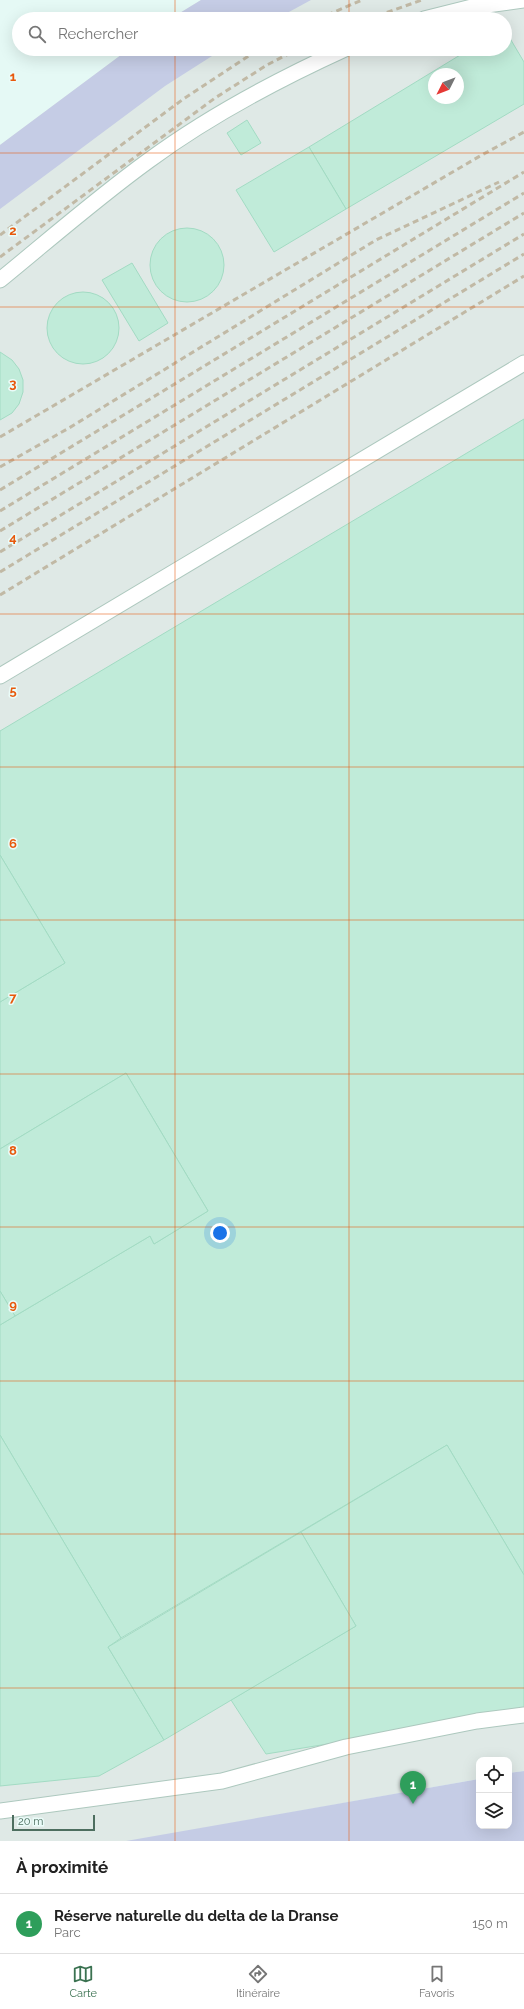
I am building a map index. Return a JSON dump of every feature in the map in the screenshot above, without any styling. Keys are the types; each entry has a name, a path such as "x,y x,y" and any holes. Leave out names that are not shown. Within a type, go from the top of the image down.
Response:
{"lane":[{"path":"452,12 472,7 524,0"},
{"path":"0,280 148,161 178,140 281,80 331,56"},
{"path":"0,676 524,363"},
{"path":"0,1811 222,1781 346,1747 477,1721 524,1715"}],"shaded area":[{"path":"201,0 524,0 524,1771 512,1773 512,1757 476,1757 476,1780 131,1841 0,1841 0,145 120,56 512,56 512,12 181,12"},
{"path":"201,0 311,0 289,12 181,12"},
{"path":"120,56 212,56 165,86 0,209 0,145"},
{"path":"524,1771 524,1841 126,1841 476,1780 476,1829 512,1829 512,1773"}],"building":[{"path":"512,42 524,62 524,104 346,209 309,147 428,75 428,104 464,104 464,68 439,68 458,56 512,56"},
{"path":"247,120 261,143 241,155 227,133"},
{"path":"309,147 346,209 274,252 236,190"},
{"path":"187,228 201,231 213,239 221,251 224,265 221,279 213,291 201,299 187,302 173,299 161,291 153,279 150,265 153,251 161,239 173,231"},
{"path":"132,263 168,323 139,341 102,280"},
{"path":"83,292 103,298 113,308 119,328 113,348 103,358 83,364 63,358 53,348 47,328 53,308 63,298"},
{"path":"0,352 12,360 19,369 23,380 23,392 19,404 12,413 0,420"},
{"path":"524,419 524,1575 447,1445 121,1638 0,1435 0,1325 150,1236 154,1244 208,1211 126,1073 0,1149 0,1002 65,963 0,855 0,731"},
{"path":"0,855 65,963 0,1002"},
{"path":"126,1073 208,1211 154,1244 150,1236 15,1316 0,1291 0,1149"},
{"path":"0,1291 15,1316 0,1325"},
{"path":"0,1435 121,1638 108,1647 164,1740 99,1776 0,1786"},
{"path":"447,1445 524,1575 524,1712 266,1754 231,1700 356,1626 301,1532"},
{"path":"301,1532 356,1626 164,1740 108,1647"}],"railway":[{"path":"334,12 362,0"},
{"path":"388,12 422,0"},
{"path":"0,235 182,100 248,56"},
{"path":"0,257 215,98 267,65 284,56"},
{"path":"0,437 480,156 524,132"},
{"path":"0,490 524,172"},
{"path":"0,467 69,428 376,240 499,182"},
{"path":"0,511 524,193"},
{"path":"0,531 524,213"},
{"path":"0,552 524,234"},
{"path":"0,572 524,254"},
{"path":"0,595 524,276"}],"place":[{"name":"Réserve naturelle du delta de la Dranse","path":"413,1804"}]}
